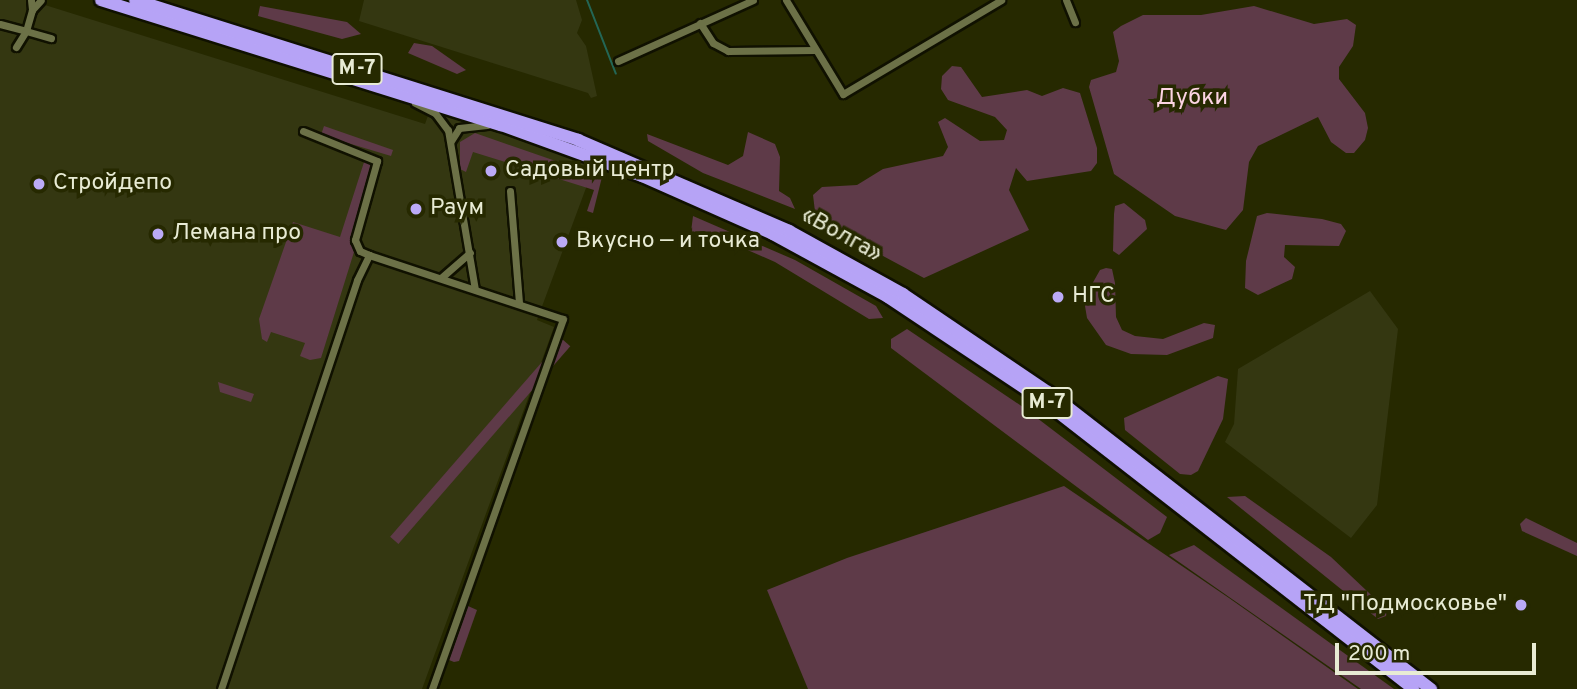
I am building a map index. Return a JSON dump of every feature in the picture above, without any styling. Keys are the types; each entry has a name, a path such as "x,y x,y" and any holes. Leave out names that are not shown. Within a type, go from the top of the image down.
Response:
{"highway":[{"name":"М-7","path":"101,0 501,125"},
{"name":"«Волга»","path":"135,0 578,140 789,231 903,294 1040,385 1432,689"},
{"name":"«Волга»","path":"501,125 642,176 773,234 953,338 1062,415 1413,689"}],"street":[{"path":"16,47 26,31 32,10 31,0"},
{"path":"32,10 41,0"},
{"path":"618,61 753,0"},
{"path":"786,0 843,94 1001,0"},
{"path":"1066,0 1075,22"},
{"path":"700,23 713,43 728,51 815,50"},
{"path":"0,24 51,38"},
{"path":"397,93 445,123 451,142 475,289"},
{"path":"451,142 459,128 468,125 501,125"},
{"path":"303,131 377,161 355,240 360,251 563,319 432,689"},
{"path":"510,191 519,304"},
{"path":"442,278 470,253"},
{"path":"221,689 357,280 369,256"}],"shaded area":[{"path":"0,0 29,0 425,124 431,107 596,161 537,320 554,327 422,689 0,689"},
{"path":"364,0 576,0 582,20 577,33 586,46 597,96 591,98 588,93 359,21"},
{"path":"1370,291 1398,329 1377,505 1351,538 1225,442 1234,424 1238,369"}],"green space":[{"path":"260,6 347,22 361,34 342,39 258,16"},
{"name":"Дубки","path":"1254,6 1314,24 1347,19 1356,25 1353,46 1339,67 1339,79 1365,113 1368,128 1365,140 1354,153 1346,153 1331,142 1318,117 1258,146 1249,162 1243,210 1226,230 1175,216 1114,174 1089,87 1091,80 1116,72 1119,61 1113,32 1143,15 1201,15"},
{"path":"414,43 432,46 466,70 457,74 408,53"},
{"path":"952,66 961,67 982,97 1027,90 1042,96 1063,88 1080,93 1097,148 1097,163 1091,171 1027,181 1016,168 1009,190 1029,230 924,278 816,220 813,195 822,187 857,185 883,169 943,156 948,147 938,122 945,118 980,141 1004,140 1007,130 995,117 948,100 941,89 942,76"},
{"path":"324,126 393,150 391,156 321,135"},
{"path":"748,132 775,144 780,157 779,191 790,198 795,209 703,173 648,141 647,134 728,165 743,156"},
{"path":"475,133 602,177 593,213 587,211 594,190 473,152 466,172 460,169 460,142"},
{"path":"365,159 373,161 374,167 351,243 354,252 321,358 310,360 300,356 305,343 271,332 267,342 262,339 259,319 293,222 340,237"},
{"path":"1124,203 1145,220 1147,229 1119,255 1113,251 1114,214 1115,206"},
{"path":"1267,213 1322,219 1341,224 1346,231 1339,246 1285,245 1284,257 1295,267 1292,279 1258,295 1245,288 1246,261 1257,216"},
{"path":"693,216 795,260 876,306 883,318 869,319 775,262 704,231 691,232"},
{"path":"1112,269 1116,317 1122,330 1135,336 1163,339 1204,323 1215,325 1213,338 1167,355 1131,354 1106,345 1087,318 1085,306 1087,293 1100,270"},
{"path":"907,329 1020,405 1167,517 1160,533 1148,540 891,348 891,339"},
{"path":"562,339 570,346 398,544 390,537"},
{"path":"1218,376 1228,379 1223,419 1198,471 1191,475 1180,474 1125,430 1124,418"},
{"path":"218,382 254,394 251,402 220,392"},
{"path":"1064,486 1358,689 808,689 767,590 847,558"},
{"path":"1245,496 1331,557 1387,610 1386,616 1378,619 1227,497"},
{"path":"1526,518 1577,543 1577,556 1522,531 1520,524"},
{"path":"1194,545 1394,689 1361,689 1169,555"},
{"path":"468,606 477,610 459,661 454,662 449,660"}],"waterway":[{"path":"587,0 616,74"}],"place":[{"name":"Садовый центр","path":"491,171"},
{"name":"Стройдепо","path":"39,184"},
{"name":"Раум","path":"416,209"},
{"name":"Лемана про","path":"158,234"},
{"name":"Вкусно — и точка","path":"562,242"},
{"name":"НГС","path":"1058,297"},
{"name":"ТД \"Подмосковье\"","path":"1521,605"}]}
